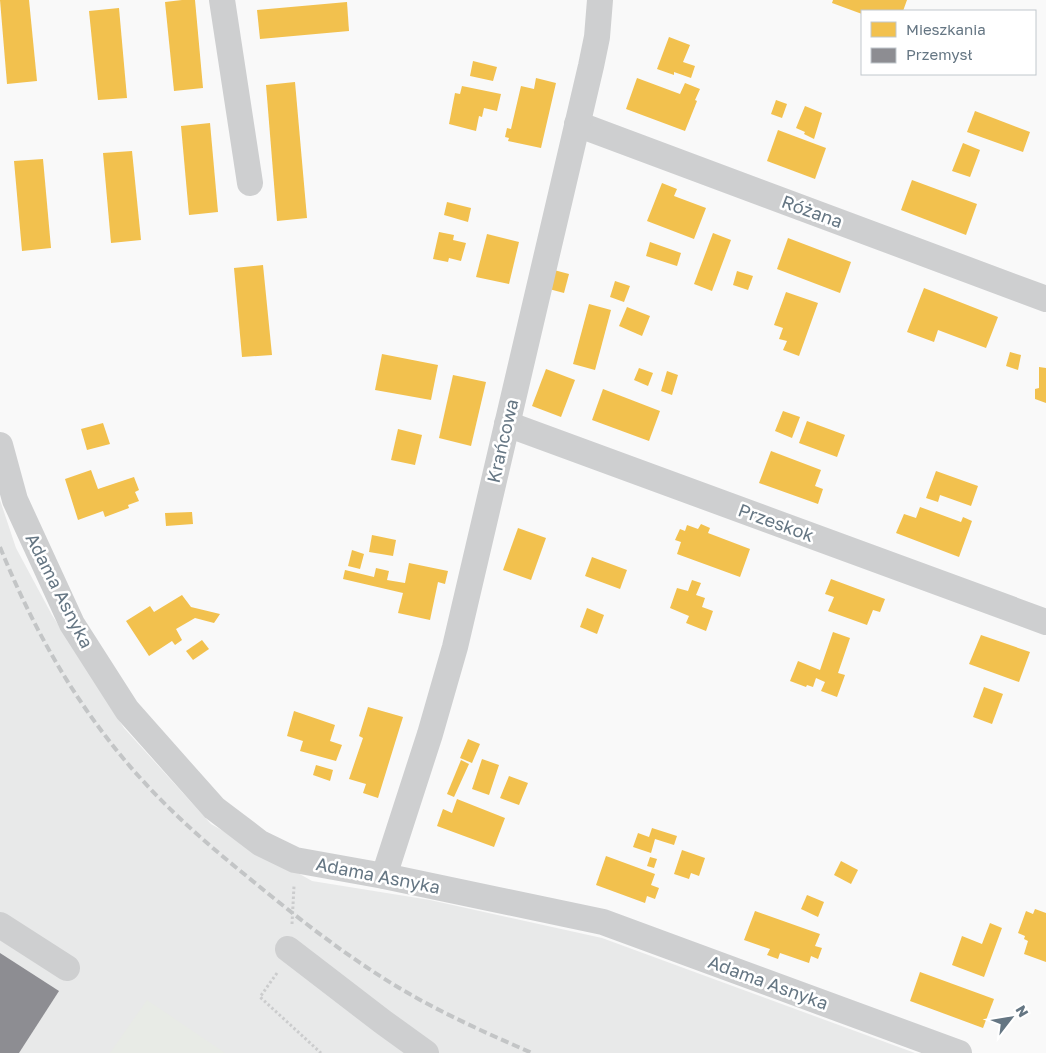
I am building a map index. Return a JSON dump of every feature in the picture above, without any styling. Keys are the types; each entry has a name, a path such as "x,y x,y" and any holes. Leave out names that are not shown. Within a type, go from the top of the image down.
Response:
{"street":[{"path":"222,0 250,183"},
{"name":"Krańcowa","path":"384,876 430,734 453,654 578,124 595,48 600,0"},
{"name":"Różana","path":"578,124 1046,299"},
{"name":"Przeskok","path":"507,424 1046,622"},
{"name":"Adama Asnyka","path":"0,445 15,500 72,624 127,710 214,808 260,844 294,860 384,876 603,922 959,1053"},
{"path":"0,925 67,968"},
{"path":"288,949 426,1053"}],"path":[{"path":"260,996 321,1053"}],"shaded area":[{"path":"0,500 16,548 52,615 124,728 211,824 312,881 430,900 602,938 915,1053 0,1053"},
{"path":"147,1000 225,1053 110,1053"}],"building: Mieszkania":[{"path":"0,0 29,0 37,81 7,84"},
{"path":"195,0 203,88 174,91 165,2"},
{"path":"833,0 907,0 903,10 861,10 861,14 832,3"},
{"path":"347,2 349,31 260,39 257,10"},
{"path":"119,8 127,98 98,100 89,11"},
{"path":"669,37 690,45 683,62 695,66 691,78 657,69"},
{"path":"473,61 497,67 493,81 470,76"},
{"path":"536,78 556,83 541,148 508,141 509,138 505,137 507,128 511,129 521,86 534,89"},
{"path":"637,78 680,94 685,83 700,89 685,131 626,109"},
{"path":"295,82 307,218 277,221 266,85"},
{"path":"462,86 501,94 497,111 484,108 482,117 479,116 476,131 449,124 455,93 460,94"},
{"path":"776,100 787,104 782,118 771,114"},
{"path":"805,106 822,113 814,139 796,128"},
{"path":"975,111 1030,132 1023,152 967,132"},
{"path":"210,123 218,212 189,215 181,126"},
{"path":"778,130 826,148 815,179 767,161"},
{"path":"963,143 980,150 970,177 952,171"},
{"path":"132,151 141,240 111,243 103,153"},
{"path":"43,159 51,248 22,251 14,161"},
{"path":"912,180 977,204 966,235 901,210"},
{"path":"662,183 677,189 674,196 706,208 694,239 647,221"},
{"path":"447,202 471,208 468,222 444,215"},
{"path":"439,232 454,235 453,240 466,243 461,261 449,258 448,262 433,259"},
{"path":"713,233 731,240 712,291 694,284"},
{"path":"487,234 519,242 509,284 476,277"},
{"path":"788,238 851,262 840,293 777,269"},
{"path":"650,242 681,253 677,266 646,256"},
{"path":"263,265 272,355 242,357 234,268"},
{"path":"554,270 569,274 564,293 549,289"},
{"path":"737,271 753,276 748,290 733,285"},
{"path":"615,281 630,286 624,302 610,297"},
{"path":"924,288 998,317 986,348 938,330 934,342 907,332"},
{"path":"786,292 818,303 799,356 783,350 787,341 779,339 783,328 774,325"},
{"path":"589,304 611,310 595,370 573,364"},
{"path":"627,307 650,316 642,336 619,326"},
{"path":"1010,352 1021,355 1018,370 1006,366"},
{"path":"382,354 438,365 431,400 375,390"},
{"path":"1039,367 1046,368 1046,403 1035,399 1035,389 1039,388"},
{"path":"639,368 653,373 648,386 634,380"},
{"path":"546,369 575,380 561,417 532,406"},
{"path":"667,371 678,375 672,395 661,391"},
{"path":"453,375 486,382 471,446 439,438"},
{"path":"603,389 660,411 649,441 592,420"},
{"path":"783,411 800,417 792,438 775,431"},
{"path":"807,421 845,435 837,457 799,443"},
{"path":"103,423 110,444 87,450 81,429"},
{"path":"398,429 422,435 415,465 391,460"},
{"path":"771,451 821,470 815,486 823,489 818,504 759,483"},
{"path":"91,470 98,489 134,477 139,490 135,492 139,501 128,505 129,508 105,517 103,511 78,520 65,479"},
{"path":"936,471 978,486 971,506 940,495 938,502 926,498"},
{"path":"920,507 961,522 963,517 972,521 959,557 896,533 904,514 916,518"},
{"path":"192,512 193,524 166,526 165,513"},
{"path":"701,524 710,528 708,533 750,549 740,577 677,554 681,542 675,540 680,529 685,531 687,525 698,529"},
{"path":"518,528 546,538 531,580 503,570"},
{"path":"372,535 396,540 393,556 369,552"},
{"path":"352,550 364,554 360,569 348,566"},
{"path":"592,557 627,570 620,589 585,576"},
{"path":"409,563 448,571 445,584 438,582 430,620 398,613 403,593 343,579 345,570 374,577 376,568 389,571 387,580 405,583"},
{"path":"831,579 885,599 880,612 873,610 867,625 828,611 834,597 825,594"},
{"path":"692,580 701,583 696,595 705,598 702,607 713,611 706,631 686,623 689,616 670,608 677,588 688,591"},
{"path":"182,595 191,607 220,614 214,623 195,618 176,629 182,640 175,645 172,641 149,656 126,621 150,606 154,612"},
{"path":"587,608 604,615 597,634 580,627"},
{"path":"833,632 850,638 838,673 845,675 837,697 821,691 825,682 816,678 813,687 807,685 806,687 790,681 798,661 820,670"},
{"path":"981,635 1030,652 1019,682 969,664"},
{"path":"202,640 209,649 193,660 186,651"},
{"path":"984,687 1003,694 992,724 973,717"},
{"path":"368,707 403,717 378,798 363,793 366,784 349,779 363,738 359,736"},
{"path":"294,711 335,725 330,741 342,745 336,761 300,751 303,741 287,736"},
{"path":"468,739 480,744 472,763 460,758"},
{"path":"482,759 499,765 489,795 472,789"},
{"path":"461,760 469,764 454,797 447,794"},
{"path":"316,765 333,770 330,781 313,775"},
{"path":"509,776 528,783 519,805 500,798"},
{"path":"457,799 505,818 494,847 437,826 443,809 452,813"},
{"path":"652,828 677,836 674,845 655,839 651,853 633,847 638,833 649,837"},
{"path":"682,850 705,858 699,876 691,873 689,879 674,874"},
{"path":"606,856 655,874 651,885 659,888 655,899 647,896 645,903 596,885"},
{"path":"650,857 657,859 654,868 647,866"},
{"path":"841,861 858,870 851,884 834,875"},
{"path":"807,895 824,902 818,917 801,909"},
{"path":"1035,909 1046,913 1046,962 1024,954 1028,941 1024,939 1025,936 1018,933 1026,911 1033,914"},
{"path":"755,911 820,934 815,946 822,948 818,959 811,956 809,963 780,953 778,959 767,955 770,949 744,940"},
{"path":"990,923 1002,928 984,977 952,965 962,936 982,944"},
{"path":"920,972 994,999 983,1028 910,1001"}],"building: Przemysł":[{"path":"0,953 59,991 19,1053 0,1053"}],"railway":[{"path":"0,547 34,622 75,693 107,738 137,774 185,824 296,916 375,973 412,996 480,1030 532,1053"}]}
